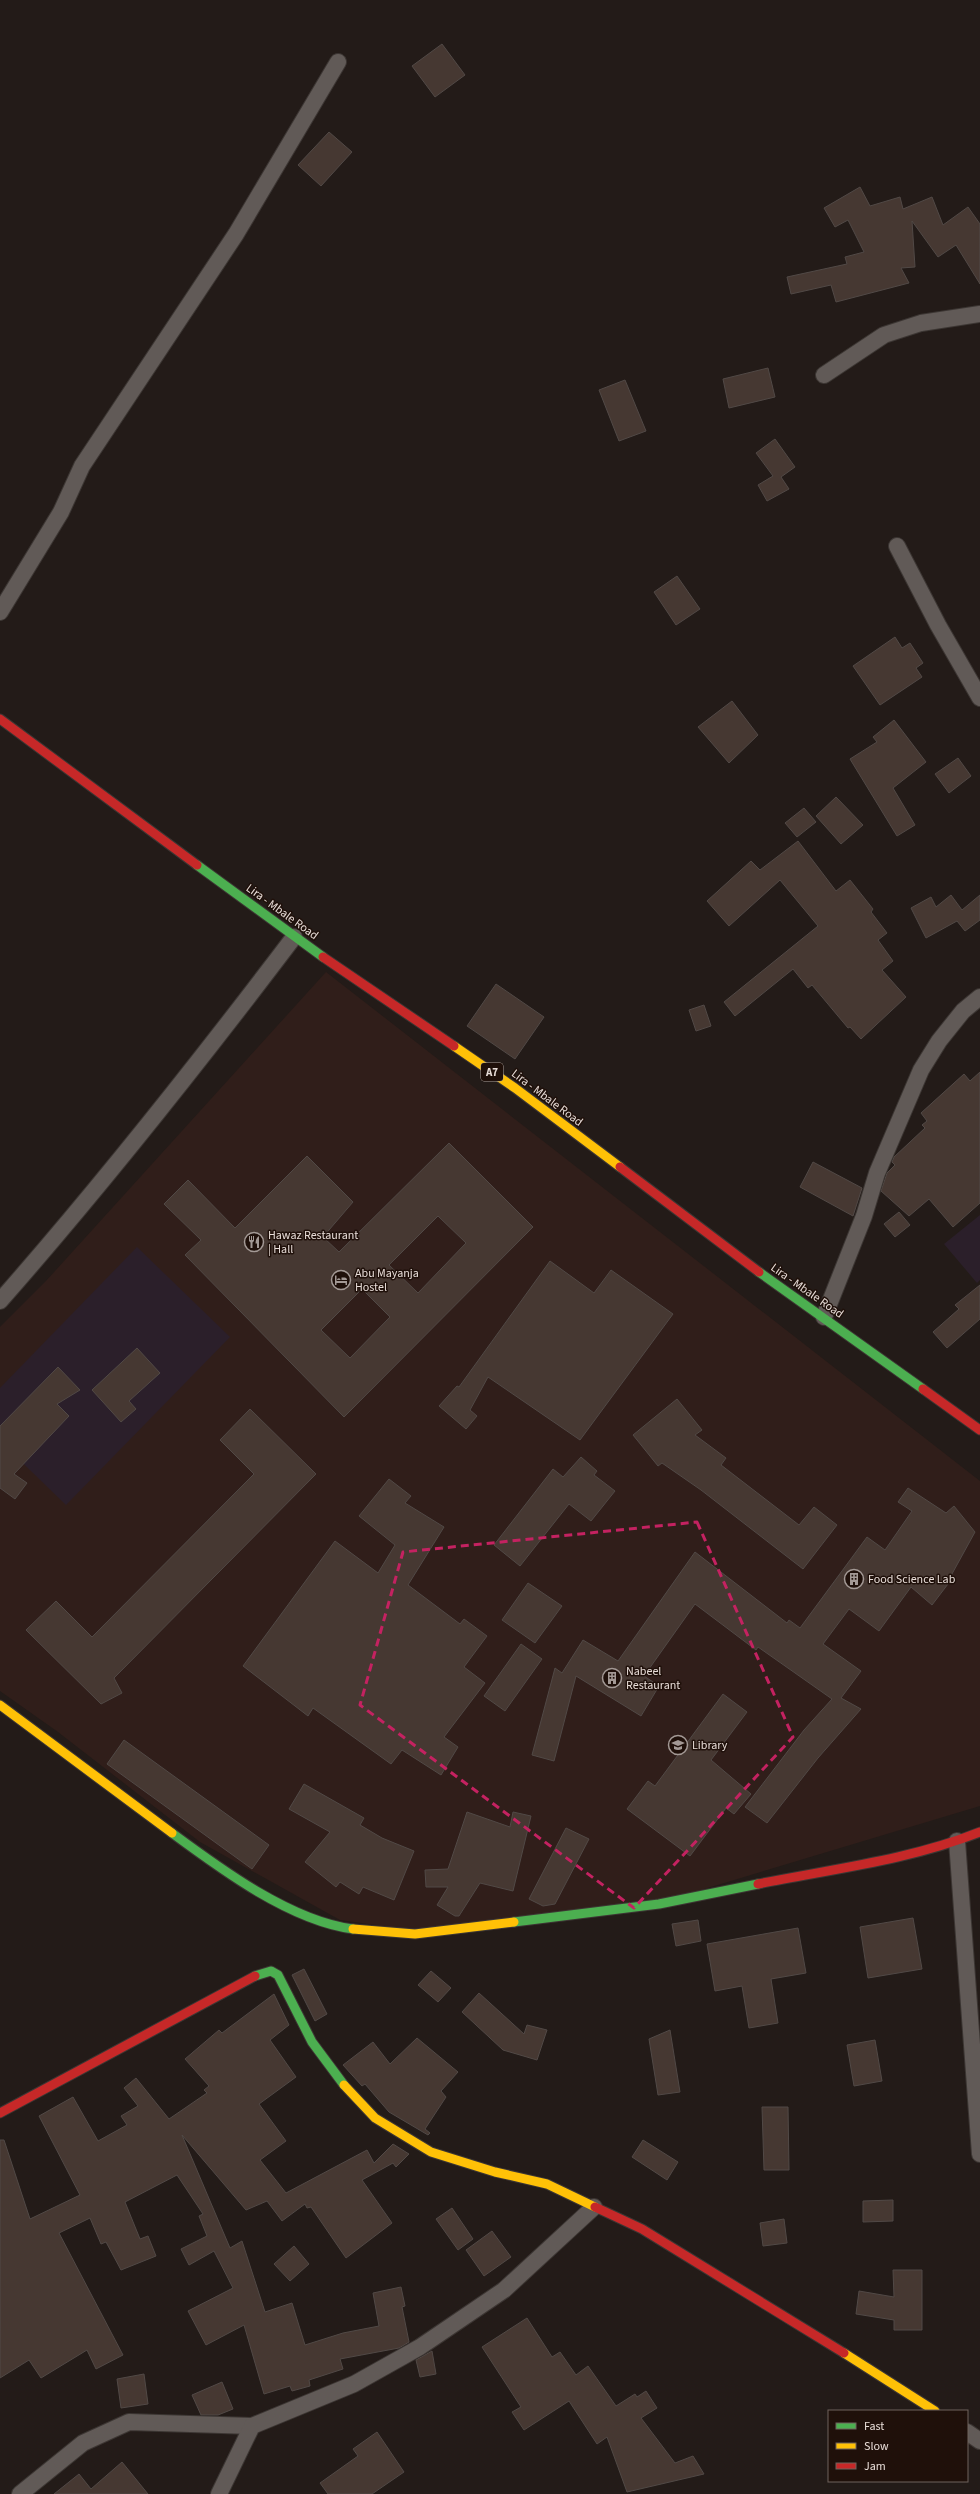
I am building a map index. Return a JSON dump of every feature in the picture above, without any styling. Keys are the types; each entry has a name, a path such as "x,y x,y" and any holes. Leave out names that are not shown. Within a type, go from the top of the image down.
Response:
{"street":[{"path":"0,612 61,512 82,466 236,234 338,62"},
{"path":"824,375 884,335 921,323 980,314"},
{"path":"897,546 938,625 980,698"},
{"name":"Lira - Mbale Road","path":"0,719 294,937 515,1088 751,1266 980,1430"},
{"path":"0,1301 51,1243 245,1001 294,937"},
{"path":"824,1317 849,1257 877,1173 921,1070 939,1041 963,1011 980,997"},
{"path":"0,1705 185,1843 288,1907 332,1926 415,1934 659,1904 899,1856 957,1841 980,1832"},
{"path":"957,1841 980,2154"},
{"path":"0,2113 64,2075 165,2026 263,1972 271,1970 278,1975 312,2042 337,2078 375,2118 431,2152 495,2172 547,2184 642,2229 882,2376 933,2410"},
{"path":"20,2494 83,2443 129,2422 252,2426 354,2384 420,2347 504,2290 594,2207"},
{"path":"219,2494 252,2426"},
{"path":"968,2433 980,2441"}],"highlighted area":[{"path":"697,1522 793,1737 634,1908 360,1705 403,1552"}],"shaded area":[{"path":"326,972 980,1481 980,1806 661,1902 418,1931 340,1920 200,1842 58,1732 0,1691 0,1327 46,1281"},
{"path":"980,1215 980,1280 977,1283 944,1244"},
{"path":"137,1247 230,1337 66,1505 0,1441 0,1388"}],"building":[{"path":"442,44 465,75 435,97 412,66"},
{"path":"329,132 352,152 321,186 298,165"},
{"path":"860,187 870,206 900,197 903,209 932,197 943,225 968,207 980,224 980,284 956,245 938,257 912,221 915,267 901,268 909,283 836,302 831,285 791,294 787,277 847,264 845,257 864,252 848,220 835,227 824,208"},
{"path":"768,368 775,397 729,408 723,379"},
{"path":"625,380 646,431 619,441 599,390"},
{"path":"775,439 795,467 781,477 789,489 767,501 758,485 773,476 756,453"},
{"path":"677,576 700,609 676,625 654,592"},
{"path":"895,637 902,648 910,643 923,663 916,668 922,677 880,705 853,666"},
{"path":"732,701 758,735 729,763 698,727"},
{"path":"894,720 926,762 893,788 915,825 897,836 850,759 877,742 873,737"},
{"path":"958,758 971,776 949,793 935,774"},
{"path":"836,797 863,825 841,844 816,816"},
{"path":"804,808 816,822 797,837 785,823"},
{"path":"798,841 836,891 850,880 873,909 871,912 887,933 878,940 893,961 882,970 906,997 861,1039 850,1027 848,1028 812,985 808,988 793,969 735,1016 724,1002 818,926 780,880 729,926 707,901 751,861 760,870"},
{"path":"951,895 962,910 980,895 980,920 965,931 957,921 926,938 911,908 931,897 936,907"},
{"path":"496,984 544,1017 515,1059 467,1026"},
{"path":"704,1005 711,1026 696,1031 689,1010"},
{"path":"980,1072 980,1203 953,1227 929,1199 909,1216 881,1191 887,1173 895,1165 892,1162 894,1157 925,1128 922,1125 927,1121 921,1113 964,1074 970,1081"},
{"name":"Abu Mayanja Hostel","path":"449,1143 533,1227 344,1417 185,1255 201,1240 164,1204 188,1180 235,1228 307,1156 353,1202 323,1237 339,1252","holes":["438,1216 466,1243 418,1293 389,1265","362,1289 390,1317 350,1358 321,1330"]},
{"path":"813,1162 862,1188 853,1216 800,1187"},
{"path":"899,1212 910,1225 895,1237 884,1224"},
{"path":"550,1261 594,1293 611,1270 673,1314 580,1440 488,1377 470,1410 477,1416 466,1429 439,1406 457,1386 459,1387"},
{"path":"980,1285 980,1319 947,1348 933,1332 959,1309 955,1305"},
{"path":"137,1348 160,1373 129,1401 136,1409 121,1422 92,1390"},
{"path":"58,1367 80,1390 57,1404 69,1416 14,1474 27,1483 15,1499 0,1488 0,1426"},
{"path":"677,1399 702,1430 695,1435 726,1458 721,1465 799,1525 814,1507 837,1525 803,1569 701,1490 662,1463 658,1466 633,1435"},
{"path":"250,1409 316,1474 114,1678 122,1693 101,1704 26,1630 56,1601 92,1637 254,1474 220,1440"},
{"path":"581,1457 597,1471 594,1475 615,1491 591,1521 569,1504 520,1566 494,1545 553,1469 563,1477"},
{"path":"389,1479 411,1496 405,1503 444,1527 408,1585 460,1624 464,1619 487,1636 464,1667 485,1683 444,1737 458,1747 441,1775 402,1750 391,1764 313,1708 308,1716 243,1666 335,1541 378,1573 395,1545 359,1516"},
{"path":"908,1488 946,1513 954,1506 975,1532 947,1583 948,1584 932,1605 911,1587 879,1631 849,1609 823,1644 861,1671 841,1698 861,1709 818,1758 767,1823 745,1807 804,1730 832,1699 758,1647 756,1650 695,1604 644,1676 659,1686 641,1716 576,1676 554,1761 532,1755 555,1668 562,1673 583,1640 618,1661 695,1552 787,1623 789,1620 800,1628 867,1537 885,1550 912,1511 898,1502"},
{"path":"528,1583 562,1606 535,1643 502,1620"},
{"path":"521,1644 542,1659 505,1711 484,1696"},
{"path":"723,1694 747,1712 711,1760 751,1794 734,1814 726,1808 690,1856 627,1809 648,1781 655,1786"},
{"path":"124,1740 269,1845 252,1869 107,1764"},
{"path":"304,1784 364,1818 360,1825 382,1838 414,1851 394,1900 363,1887 359,1894 340,1882 336,1887 305,1862 330,1832 289,1809"},
{"path":"467,1812 510,1827 513,1812 531,1816 513,1891 480,1883 459,1916 455,1916 437,1905 448,1887 426,1887 425,1870 448,1869"},
{"path":"566,1828 589,1839 555,1904 543,1906 529,1899"},
{"path":"913,1918 922,1969 868,1978 860,1927"},
{"path":"698,1920 701,1941 676,1946 672,1924"},
{"path":"798,1928 806,1973 771,1979 778,2023 749,2028 742,1986 715,1991 707,1944"},
{"path":"304,1969 327,2014 315,2021 292,1975"},
{"path":"431,1971 451,1988 438,2002 418,1985"},
{"path":"479,1993 524,2034 527,2025 547,2030 537,2060 503,2050 462,2012"},
{"path":"274,1994 289,2025 270,2040 296,2077 259,2104 286,2141 260,2160 286,2193 367,2150 374,2163 393,2144 409,2154 396,2167 393,2163 362,2180 392,2223 346,2258 311,2207 307,2208 305,2204 282,2221 267,2201 246,2210 182,2135 230,2248 242,2241 265,2312 292,2303 305,2345 343,2333 379,2326 373,2293 401,2287 405,2306 402,2307 409,2342 399,2348 340,2359 343,2369 309,2380 310,2386 292,2391 290,2386 264,2394 244,2325 206,2345 188,2311 233,2288 214,2251 189,2265 181,2249 207,2236 199,2216 203,2214 177,2175 125,2202 140,2239 148,2236 156,2256 121,2270 106,2242 101,2244 90,2218 59,2233 123,2355 96,2369 87,2350 41,2378 29,2360 0,2378 0,2140 4,2140 30,2219 80,2195 39,2116 73,2097 98,2141 127,2125 121,2116 138,2106 124,2088 136,2078 169,2119 207,2093 204,2090 209,2086 185,2059 219,2030 222,2033"},
{"path":"670,2030 680,2092 658,2095 649,2039"},
{"path":"417,2038 458,2072 441,2091 446,2097 425,2129 430,2133 428,2135 389,2112 365,2084 362,2086 343,2065 373,2042 390,2064"},
{"path":"875,2040 882,2081 854,2086 847,2045"},
{"path":"762,2107 788,2107 789,2170 764,2170"},
{"path":"643,2140 678,2162 667,2180 632,2157"},
{"path":"893,2200 893,2221 863,2222 863,2201"},
{"path":"452,2208 473,2239 458,2250 436,2219"},
{"path":"784,2219 787,2243 763,2246 760,2223"},
{"path":"492,2231 511,2257 484,2276 466,2250"},
{"path":"294,2246 309,2264 290,2281 274,2264"},
{"path":"893,2270 922,2270 922,2330 894,2330 894,2320 856,2314 859,2291 894,2297"},
{"path":"527,2318 552,2357 560,2352 576,2375 588,2366 616,2406 635,2394 637,2397 646,2391 657,2408 641,2418 675,2463 693,2456 704,2474 627,2492 607,2437 597,2444 569,2401 524,2430 512,2412 521,2407 482,2347"},
{"path":"432,2351 436,2374 420,2377 416,2360"},
{"path":"144,2374 148,2404 121,2408 117,2379"},
{"path":"222,2382 233,2409 218,2415 201,2415 192,2395"},
{"path":"377,2432 404,2472 372,2494 328,2494 320,2483 358,2456 353,2449"},
{"path":"122,2462 148,2494 54,2494 79,2474 91,2489"}],"traffic: fast":[{"path":"197,865 323,957"},
{"path":"759,1272 923,1389"},
{"path":"172,1833 235,1878 282,1905 306,1916 329,1924 353,1929"},
{"path":"514,1922 659,1904 758,1884"},
{"path":"255,1976 271,1971 278,1975 312,2042 344,2085"}],"traffic: slow":[{"path":"454,1046 515,1088 620,1167"},
{"path":"0,1705 172,1833"},
{"path":"353,1929 415,1934 514,1922"},
{"path":"344,2085 375,2118 431,2152 495,2172 547,2184 595,2207"},
{"path":"844,2353 933,2410"}],"traffic: jam":[{"path":"0,719 197,865"},
{"path":"323,957 454,1046"},
{"path":"620,1167 759,1272"},
{"path":"923,1389 980,1430"},
{"path":"758,1884 899,1857 953,1842 980,1832"},
{"path":"0,2113 255,1976"},
{"path":"595,2207 642,2229 844,2353"}],"place":[{"name":"Hawaz Restaurant | Hall","path":"254,1242"},
{"name":"Abu Mayanja Hostel","path":"341,1280"},
{"name":"Food Science Lab","path":"854,1579"},
{"name":"Nabeel Restaurant","path":"612,1678"},
{"name":"Library","path":"678,1745"}]}
